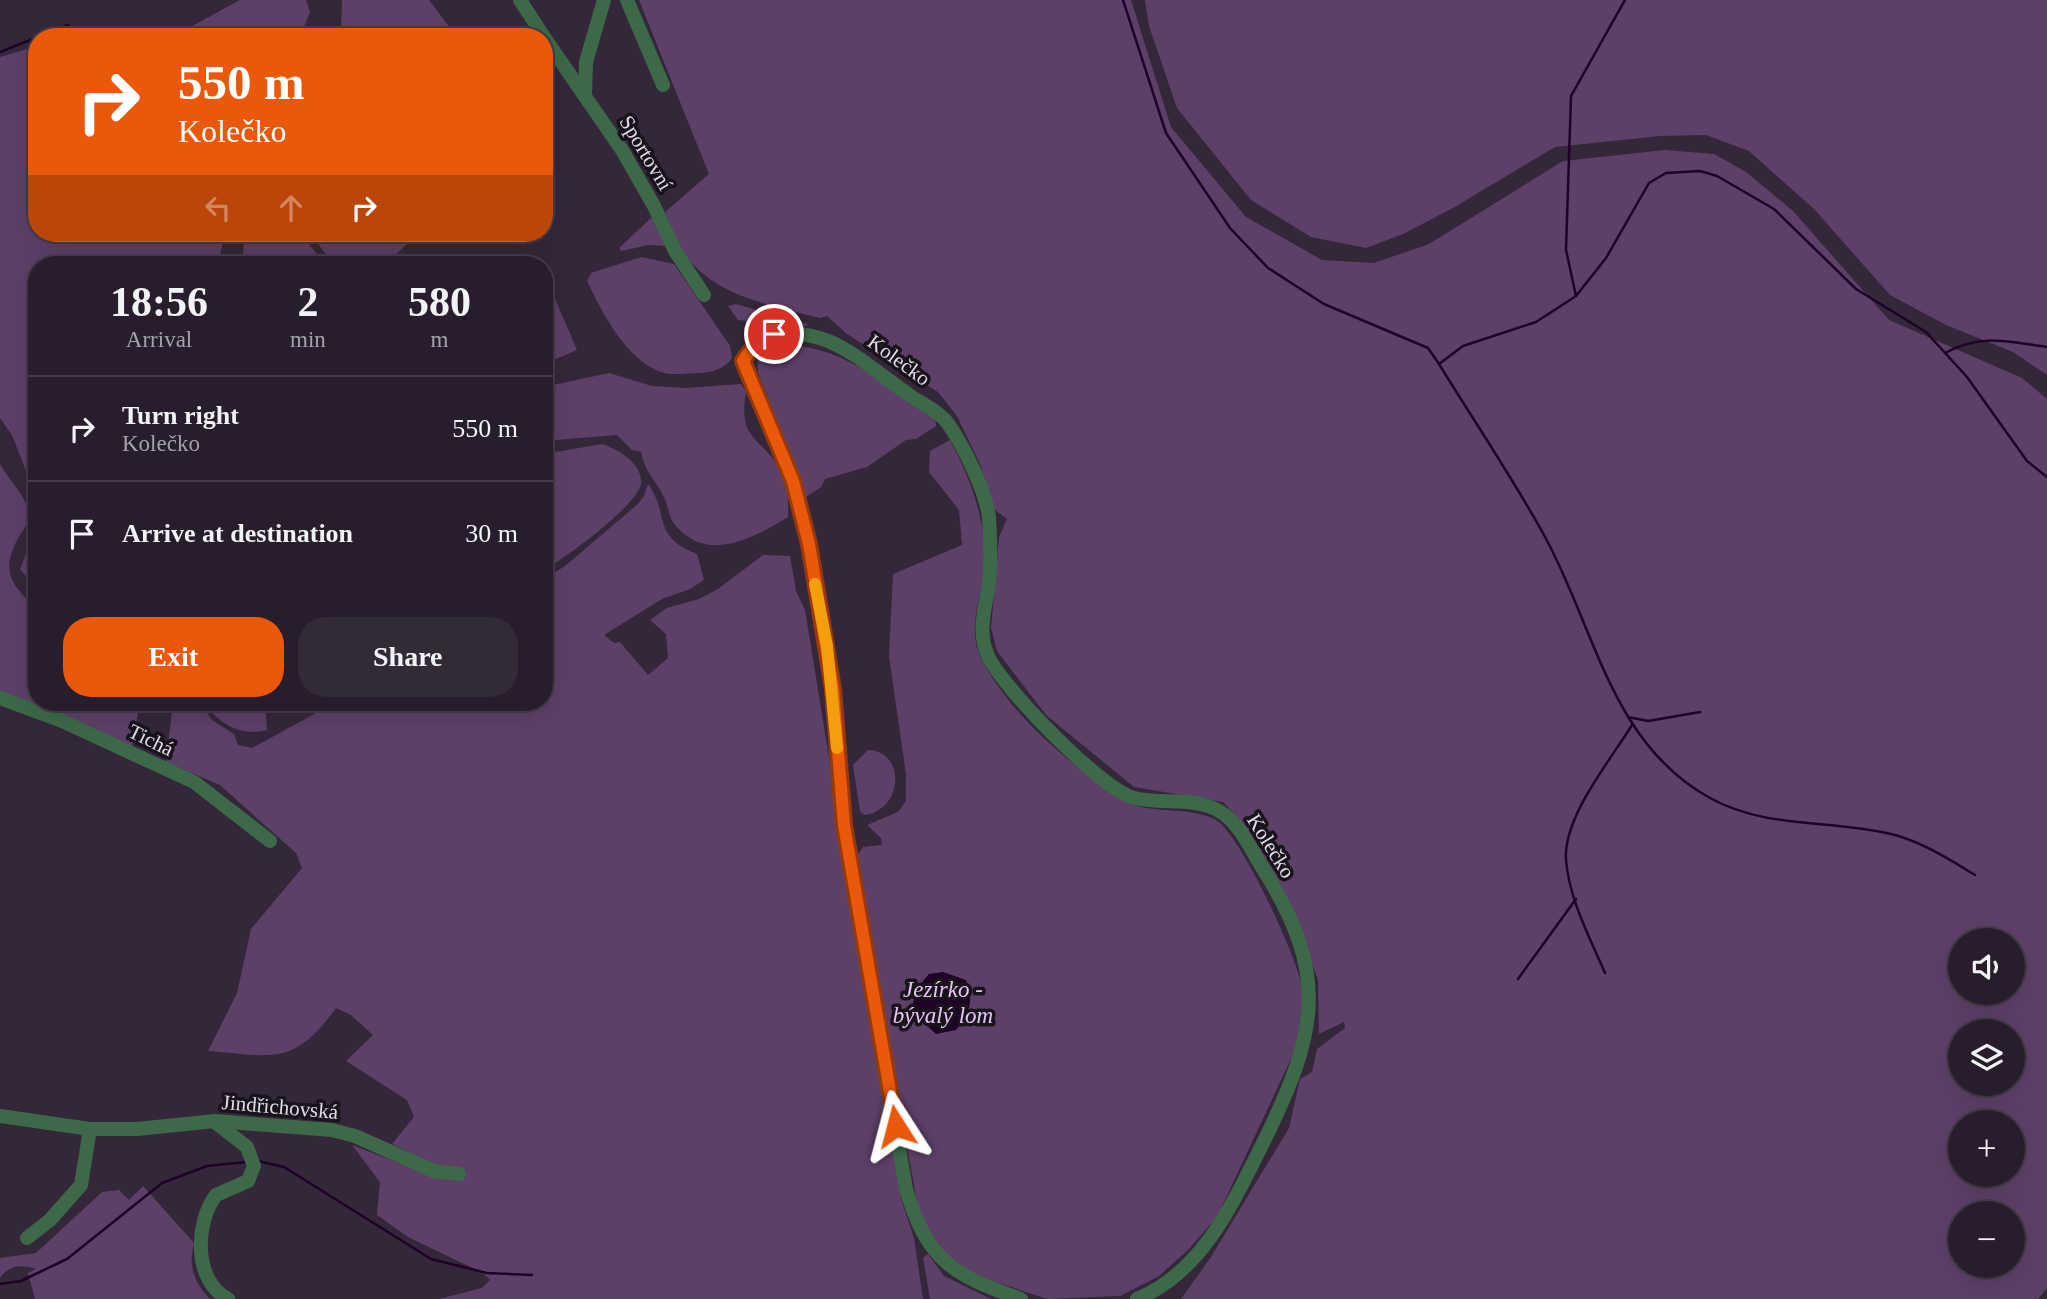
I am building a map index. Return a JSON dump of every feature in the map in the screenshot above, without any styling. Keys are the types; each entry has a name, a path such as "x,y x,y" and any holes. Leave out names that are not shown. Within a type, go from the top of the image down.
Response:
{"street":[{"name":"Sportovní","path":"520,0 538,28"},
{"path":"584,94 586,62 604,0"},
{"path":"627,0 663,85"},
{"name":"Sportovní","path":"553,50 622,150 654,206 675,251 704,295"},
{"name":"Kolečko","path":"1021,1299 947,1266 915,1222 906,1189 844,825 833,689 809,544 793,481 743,361 760,337 788,333 841,344 944,418 974,472 988,513 990,573 982,635 988,656 1032,714 1066,746 1130,797 1194,803 1220,811 1229,818 1271,881 1293,930 1307,966 1310,994 1306,1031 1295,1075 1221,1224 1172,1279 1136,1299"},
{"name":"Tichá","path":"0,698 28,709"},
{"name":"Tichá","path":"34,711 194,782 270,842"},
{"name":"Jindřichovská","path":"0,1116 90,1129 137,1129 215,1121 332,1130 355,1136 434,1171 459,1174"},
{"path":"215,1121 247,1147 254,1166 248,1181 216,1195 204,1220 204,1270 211,1285 228,1299"},
{"path":"27,1238 50,1220 81,1185 90,1129"}],"shaded area":[{"path":"240,0 306,0 310,12 304,28 189,28"},
{"path":"342,0 429,0 450,28 341,28"},
{"path":"639,0 1131,0 1171,127 1246,217 1322,260 1374,263 1429,244 1563,161 1665,150 1714,154 1746,172 1793,211 1889,320 2022,378 2047,399 2047,1288 2038,1299 1181,1299 1211,1257 1289,1128 1300,1079 1312,1072 1317,1049 1345,1028 1344,1022 1319,1034 1318,980 1298,926 1255,842 1238,818 1223,802 1134,787 1046,715 997,651 991,628 999,537 1007,519 992,508 980,464 957,416 938,392 847,334 827,316 820,318 763,303 727,289 711,279 683,252 665,212 709,174"},
{"path":"1145,0 2047,0 2047,375 2013,352 1946,325 1890,295 1814,209 1749,151 1706,135 1660,136 1555,147 1453,208 1403,234 1366,248 1311,237 1251,200 1177,108 1149,26"},
{"path":"28,49 28,242 223,242 220,256 28,256 28,476 12,435 0,418 0,57"},
{"path":"654,218 667,246 648,245 622,251 619,248"},
{"path":"244,242 307,242 319,256 243,256"},
{"path":"317,242 412,242 394,256 327,256"},
{"path":"641,257 674,264 730,346 732,358 726,365 704,373 666,373 648,366 626,346 587,281 591,273"},
{"path":"553,294 577,350 553,360"},
{"path":"736,304 808,324 804,327 738,320 728,306"},
{"path":"784,344 807,347 847,360 935,419 936,426 916,439 906,440 867,467 825,479 821,487 806,497 758,372 757,354"},
{"path":"609,373 652,386 686,388 741,384 746,392 744,407 747,428 772,457 785,479 788,517 761,533 731,544 701,543 688,537 671,518 663,495 645,465 641,452 632,450 617,435 553,440 553,385"},
{"path":"950,440 969,481 982,526 985,556 975,634 982,660 993,678 1018,712 1048,742 1120,798 1138,806 1206,816 1216,820 1226,830 1253,872 1280,926 1302,988 1297,1046 1217,1217 1188,1250 1159,1276 1120,1296 1047,1299 990,1280 955,1264 921,1225 856,857 863,847 882,845 881,838 867,825 898,812 906,801 906,774 889,656 893,574 962,545 959,510 929,472 930,451"},
{"path":"602,444 622,454 634,464 641,477 641,484 637,494 614,518 553,564 553,452"},
{"path":"0,464 28,509 27,523 12,552 10,571 16,586 28,600 28,702 0,691"},
{"path":"648,484 655,495 667,532 682,547 697,554 704,580 690,589 662,599 604,635 614,643 620,642 648,675 668,658 666,634 650,620 667,608 699,599 718,589 763,555 790,556 796,591 805,610 901,1199 914,1238 923,1299 439,1299 482,1288 490,1280 483,1273 408,1237 377,1215 380,1182 352,1145 438,1178 438,1166 392,1144 414,1117 407,1100 346,1061 373,1035 351,1015 336,1008 321,1027 294,1049 266,1055 208,1051 237,993 251,929 302,868 296,853 220,785 166,762 172,711 206,711 212,720 234,734 238,745 252,748 320,711 553,711 553,573 638,504"},
{"path":"28,549 28,579 20,569"},
{"path":"50,711 138,711 132,747"},
{"path":"211,711 266,711 267,730 239,730"},
{"path":"868,750 880,753 889,760 895,781 887,803 877,811 864,815 860,811 853,765"},
{"path":"143,1186 194,1243 194,1273 200,1287 210,1299 35,1299 28,1273 36,1269 16,1267 7,1270 0,1278 0,1258 36,1253 102,1192 119,1190 129,1200"},
{"path":"928,1254 944,1276 991,1299 930,1299 923,1258"}],"water":[{"name":"Jezírko - bývalý lom","path":"943,972 966,980 970,1001 965,1018 956,1030 936,1034 924,1023 913,1003 918,987 929,974"}],"waterway":[{"path":"1123,0 1166,133 1230,228 1268,268 1324,304 1428,348 1439,364 1463,346 1536,322 1576,296 1606,258 1649,183 1666,173 1700,171 1717,176 1774,209 1856,289 1926,332 1967,377 2027,461 2047,477"},
{"path":"1576,296 1566,250 1571,96 1625,0"},
{"path":"60,28 68,25"},
{"path":"0,52 28,41"},
{"path":"1945,353 1983,341 2008,341 2047,347"},
{"path":"1439,364 1544,535 1627,715 1649,747 1676,775 1710,798 1732,808 1778,820 1872,830 1906,838 1975,875"},
{"path":"1628,717 1648,721 1700,712"},
{"path":"1605,973 1571,889 1566,860 1567,843 1580,808 1632,725"},
{"path":"1518,979 1576,899"},
{"path":"258,1161 284,1167 431,1259 487,1273 532,1275"},
{"path":"0,1284 21,1281 67,1259 162,1183 207,1166 246,1162"}],"slow traffic":[{"path":"815,584 827,646 837,748"}],"route":[{"path":"774,334 760,337 743,361 793,481 809,544 833,689 837,768 844,825 896,1126"}]}
